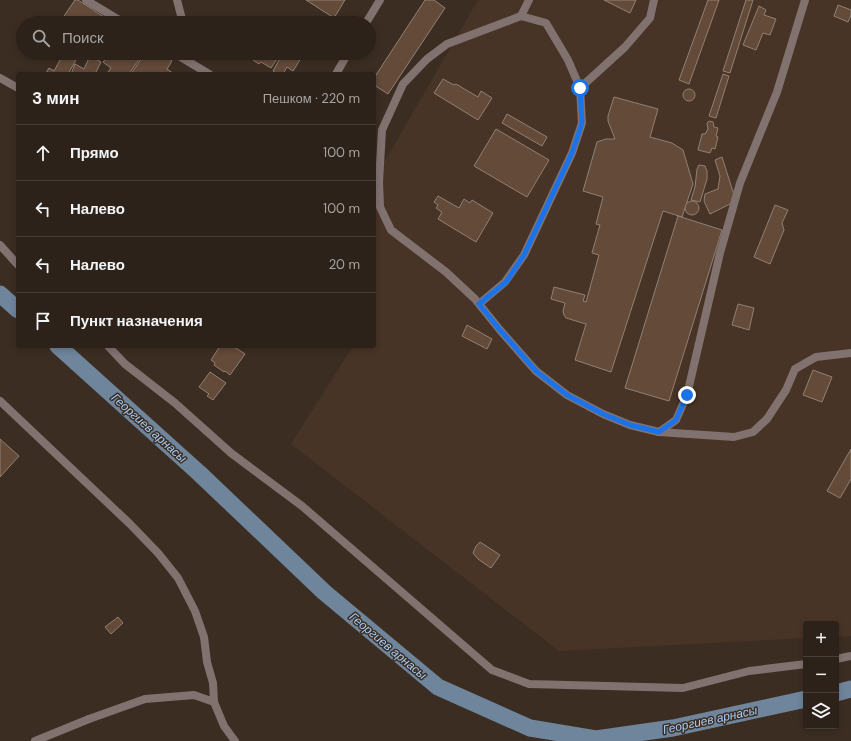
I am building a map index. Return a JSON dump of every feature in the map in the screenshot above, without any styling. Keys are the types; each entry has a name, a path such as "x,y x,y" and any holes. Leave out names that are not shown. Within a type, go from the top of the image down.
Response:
{"street":[{"path":"86,0 112,16"},
{"path":"177,0 181,16"},
{"path":"370,16 380,0"},
{"path":"521,16 529,0"},
{"path":"580,88 626,47 650,18 654,0"},
{"path":"659,432 676,420 687,395 720,253 740,183 777,92 805,0"},
{"path":"479,304 506,282 524,255 572,153 582,123 580,88 568,60 546,23 521,16 448,44 428,59 403,84 382,130 379,182 380,206 391,230 446,272 479,304 536,371 567,395 603,414 630,425 659,432 734,437 753,432 767,419 786,390 795,369 816,357 851,353"},
{"path":"187,60 206,72"},
{"path":"337,72 344,60"},
{"path":"0,78 16,87"},
{"path":"0,245 16,263"},
{"path":"110,348 125,364 175,403 231,453 302,506 492,670 529,684 683,688 750,671 803,664"},
{"path":"0,401 130,524 158,553 178,578 195,611 204,637 207,662 213,683 214,702 224,726 234,741"},
{"path":"839,658 851,656"},
{"path":"35,741 88,718 145,699 194,695 214,702"}],"shaded area":[{"path":"478,0 851,0 851,636 839,637 839,621 803,621 803,638 559,651 291,444 352,348 376,348 376,177"}],"building":[{"path":"75,0 78,0 102,16 64,16"},
{"path":"306,0 345,0 335,16 331,16"},
{"path":"425,0 434,0 445,8 388,94 376,86 376,75"},
{"path":"604,0 636,0 630,13"},
{"path":"708,0 719,0 689,84 679,80"},
{"path":"746,0 753,0 730,73 723,71"},
{"path":"838,5 851,10 851,15 848,22 834,16"},
{"path":"759,6 766,10 764,15 776,19 770,35 763,33 756,50 743,45"},
{"path":"60,60 76,60 69,72 47,72 49,68 54,71"},
{"path":"88,60 97,60 101,62 96,72 72,72 75,64 84,69"},
{"path":"105,60 138,60 130,72 108,72 111,68 103,62"},
{"path":"140,60 172,61 167,69 171,72 132,72"},
{"path":"253,60 276,60 271,68 261,62 259,64"},
{"path":"279,60 300,60 293,71 287,67 284,72 273,71"},
{"path":"723,74 729,76 716,118 709,116"},
{"path":"443,79 454,85 456,84 478,97 481,91 492,98 478,120 434,93"},
{"path":"687,89 691,89 695,95 691,101 687,101 683,97 683,93"},
{"path":"614,97 658,109 650,137 672,143 683,150 693,184 682,217 663,211 611,372 575,360 586,324 566,318 563,311 565,303 551,299 554,287 585,295 583,301 586,302 599,255 592,253 600,225 596,224 603,197 583,191 597,142 606,139 615,139 608,121 608,116"},
{"path":"507,114 547,137 542,146 502,123"},
{"path":"709,121 713,122 714,127 718,128 716,136 718,137 715,149 712,148 710,153 698,150 702,134 705,134 708,129 707,123"},
{"path":"496,129 549,160 527,197 474,166"},
{"path":"722,157 734,195 732,203 710,214 704,201 705,194 718,189 720,176 715,160"},
{"path":"699,165 705,166 707,171 707,179 700,202 691,200"},
{"path":"438,196 459,208 464,199 470,203 472,200 493,213 476,242 438,219 442,212 436,208 438,205 434,202"},
{"path":"692,201 697,203 699,208 697,213 692,215 687,213 685,208 687,203"},
{"path":"775,205 788,210 782,223 784,230 770,264 754,257"},
{"path":"678,216 722,230 669,401 625,388"},
{"path":"738,304 754,308 749,330 732,325"},
{"path":"467,325 492,339 487,349 462,336"},
{"path":"219,348 236,348 245,354 230,375 214,365 215,363 211,360"},
{"path":"813,370 832,377 822,402 803,395"},
{"path":"210,372 226,383 213,400 207,396 209,394 199,387"},
{"path":"0,439 19,456 0,477"},
{"path":"851,449 851,479 840,498 827,491"},
{"path":"480,542 500,555 491,568 478,559 473,553 476,546"},
{"path":"118,617 123,623 111,634 105,627"}],"waterway":[{"name":"Георгиев арнасы","path":"0,294 16,308"},
{"name":"Георгиев арнасы","path":"60,348 199,473 324,592 438,687 530,728 596,739 673,728 803,700"},
{"name":"Георгиев арнасы","path":"839,692 851,689"}],"route":[{"path":"580,88 582,123 572,153 524,255 506,282 479,304 536,371 567,395 603,414 630,425 659,432 676,420 687,395"}]}
